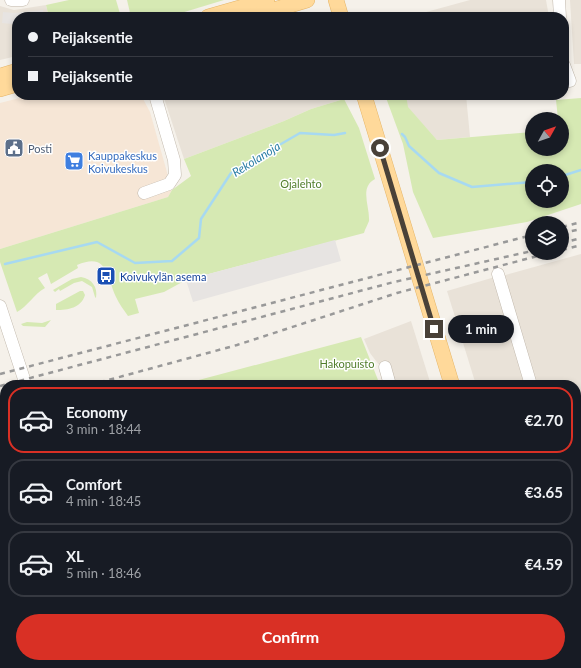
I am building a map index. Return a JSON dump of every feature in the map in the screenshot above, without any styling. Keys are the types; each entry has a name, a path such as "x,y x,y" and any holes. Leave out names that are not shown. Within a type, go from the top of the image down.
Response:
{"main road":[{"path":"225,12 267,0"},
{"path":"267,12 307,0"},
{"path":"336,0 340,12"},
{"path":"0,76 12,72"},
{"path":"0,89 12,85"},
{"path":"366,100 450,380"}],"street":[{"path":"11,0 23,0"},
{"path":"558,0 559,12"},
{"path":"144,193 170,184 175,175 174,160 156,100"},
{"path":"498,274 530,380"},
{"path":"0,306 24,380"},
{"path":"384,367 388,380"}],"shaded area":[{"path":"470,0 546,0 548,12 426,12"},
{"path":"570,0 581,0 581,64 574,64"},
{"path":"46,5 48,12 12,12 12,57 0,60 0,6 14,10"},
{"path":"43,10 43,12 24,12"},
{"path":"3,12 12,13 12,24 2,23"},
{"name":"Kauppakeskus Koivukeskus","path":"12,100 144,100 150,112 172,190 168,197 0,249 0,103"},
{"path":"165,100 341,100 311,109 284,121 184,159"},
{"path":"406,100 466,100 470,137 437,140 407,107"},
{"path":"335,240 341,261 193,302 186,280"},
{"path":"581,254 581,380 533,380 502,276 559,260 569,260 569,257"},
{"path":"495,277 526,380 474,380 447,291"},
{"path":"411,321 429,380 390,380 370,353 364,339"}],"green space":[{"path":"69,0 116,0 120,12 48,12 46,5"},
{"path":"127,0 224,0 184,12 130,12"},
{"path":"581,98 581,204 569,208 545,216 525,216 525,222 433,238 413,192 403,144 387,100 407,100 408,107 437,140 525,133 525,156 569,156 569,112 557,112 556,100"},
{"name":"Ojalehto","path":"345,100 359,128 375,179 367,187 366,198 369,221 364,233 186,280 164,292 135,299 139,313 128,316 117,300 104,268 95,262 87,262 77,265 78,268 51,284 47,273 38,278 45,288 17,312 0,262 0,249 168,197 172,190 191,176 184,159 284,121 311,109"},
{"path":"81,277 93,284 96,290 96,298 92,287 82,281 74,283 60,291 59,289 55,292 53,290 72,279"},
{"path":"80,291 83,291 85,295 80,303 69,309 56,310 56,304"},
{"path":"51,320 45,327 23,326 21,324 27,322 42,323"},
{"name":"Hakopuisto","path":"361,337 378,380 199,380"}],"waterway":[{"name":"Rekolanoja","path":"5,264 97,242 135,263 172,261 199,238 201,219 231,173 300,133 334,135 345,133"},
{"name":"Rekolanoja","path":"402,134 409,146 439,173 472,187 525,183"},
{"name":"Rekolanoja","path":"569,174 581,170"}],"railway":[{"path":"569,225 581,222"},
{"path":"569,232 581,229"},
{"path":"0,374 525,237"},
{"path":"569,241 581,238"},
{"path":"569,248 581,245"},
{"path":"23,380 394,282 525,253"},
{"path":"108,380 237,345 397,293 525,259"}],"place":[{"name":"Posti","path":"14,148"},
{"name":"Kauppakeskus Koivukeskus","path":"74,161"},
{"name":"Koivukylän asema","path":"106,276"}],"route":[{"path":"380,148 434,329"}]}
